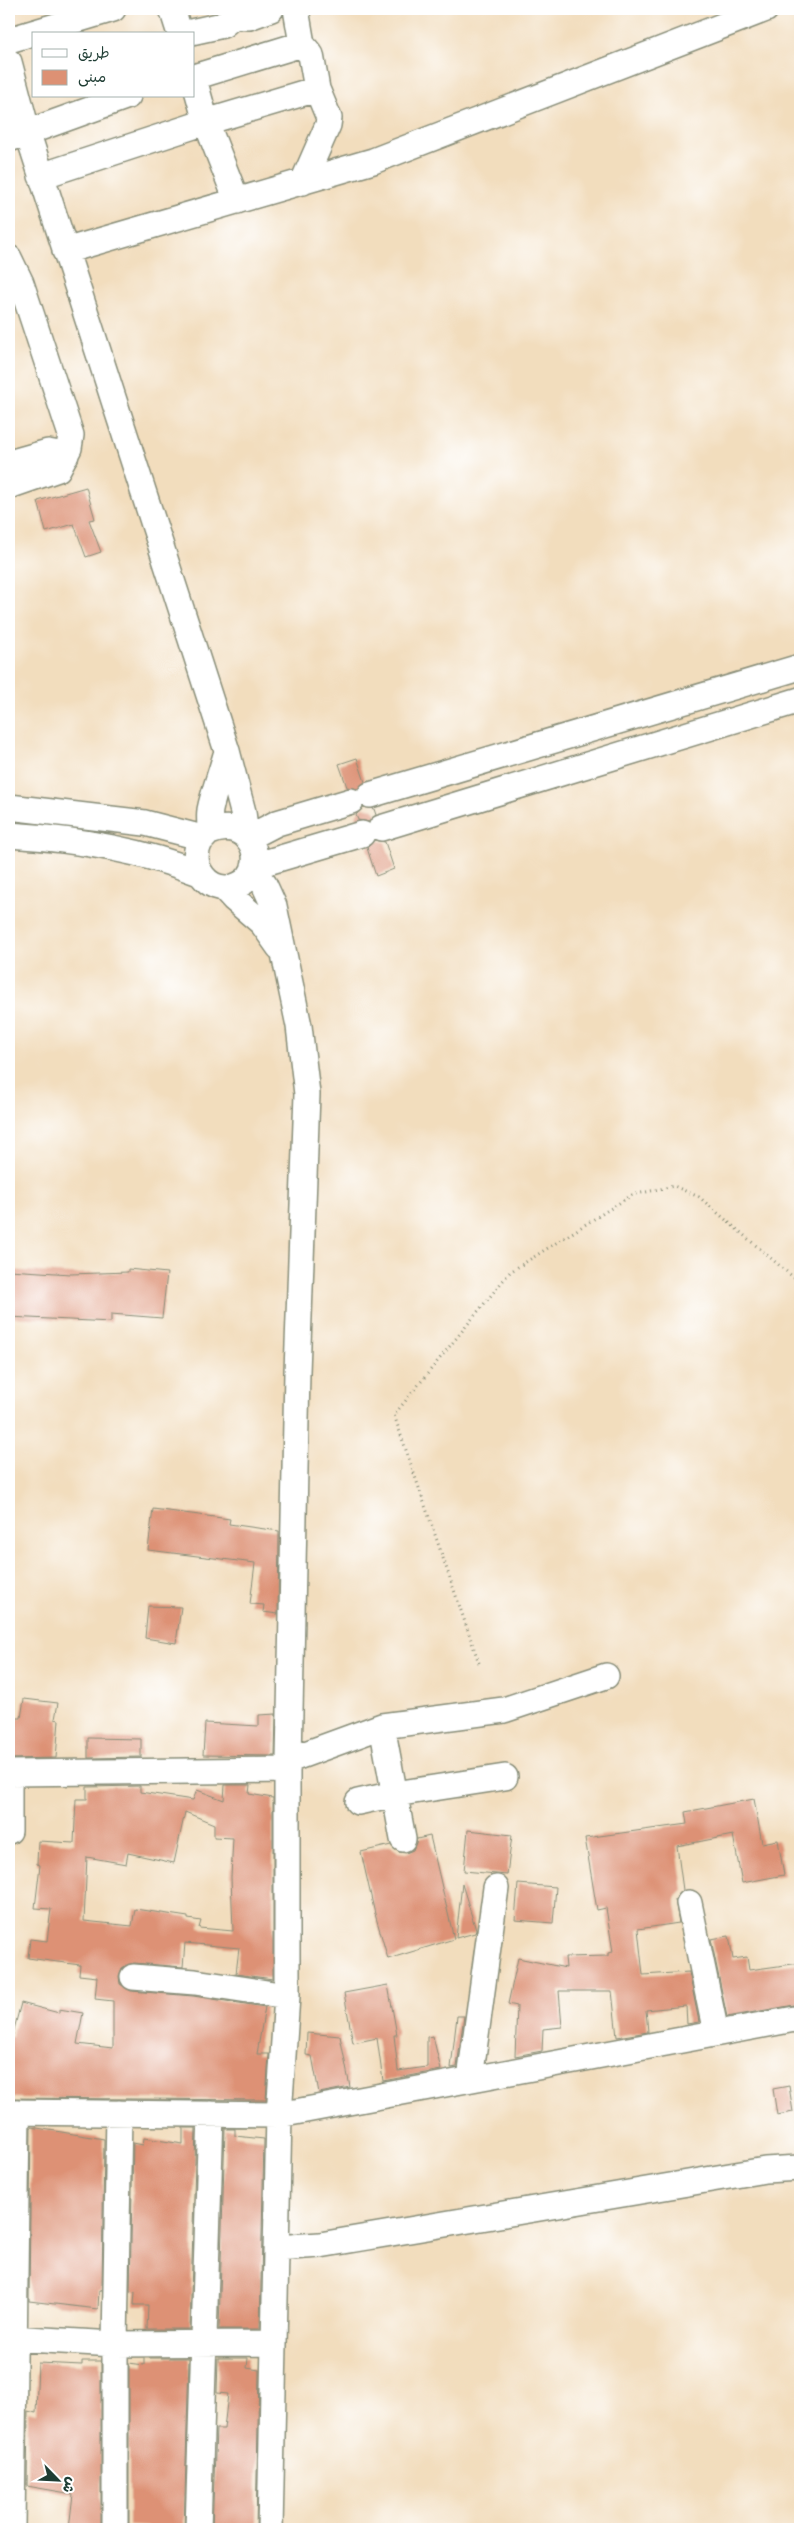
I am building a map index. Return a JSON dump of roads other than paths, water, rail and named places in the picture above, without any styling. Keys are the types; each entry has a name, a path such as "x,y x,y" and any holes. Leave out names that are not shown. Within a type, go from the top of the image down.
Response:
{"street":[{"path":"36,32 113,9"},
{"path":"172,9 180,32"},
{"path":"190,32 223,25 234,16 249,17 271,9"},
{"path":"296,9 302,44 311,55 318,89 328,118 328,126 303,182"},
{"path":"65,251 374,161 766,9"},
{"path":"9,40 32,33"},
{"path":"195,78 302,44"},
{"path":"9,835 128,850 165,860 200,873 214,886 224,888 243,882 253,869 256,855 247,837 244,812 227,751 41,176 18,136 19,75"},
{"path":"195,82 206,122 237,201"},
{"path":"41,176 206,122 318,89"},
{"path":"18,136 57,120 122,98"},
{"path":"9,258 21,283 70,428 70,441 62,465 54,472 9,486"},
{"path":"9,464 48,452 66,455"},
{"path":"247,837 277,823 800,667"},
{"path":"253,869 800,700"},
{"path":"200,873 195,859 198,845 206,835 212,804 227,751"},
{"path":"9,807 145,822 206,835 228,827 247,837"},
{"path":"253,869 270,894 299,1026 307,1094 297,1372 288,1765 287,1996 279,2115 270,2529"},
{"path":"224,888 238,904 262,923 282,951"},
{"path":"9,1831 9,1773 288,1765 382,1726 504,1710 606,1676"},
{"path":"382,1726 403,1839"},
{"path":"358,1802 395,1794 504,1777"},
{"path":"470,2079 496,1888"},
{"path":"689,1903 716,2033"},
{"path":"133,1977 195,1982 287,1996"},
{"path":"11,2521 13,2112 279,2115 800,2018"},
{"path":"115,2529 115,2344 119,2113"},
{"path":"198,2529 212,2114"},
{"path":"276,2248 320,2245 764,2170 800,2168"},
{"path":"11,2338 115,2344 273,2343"}]}
